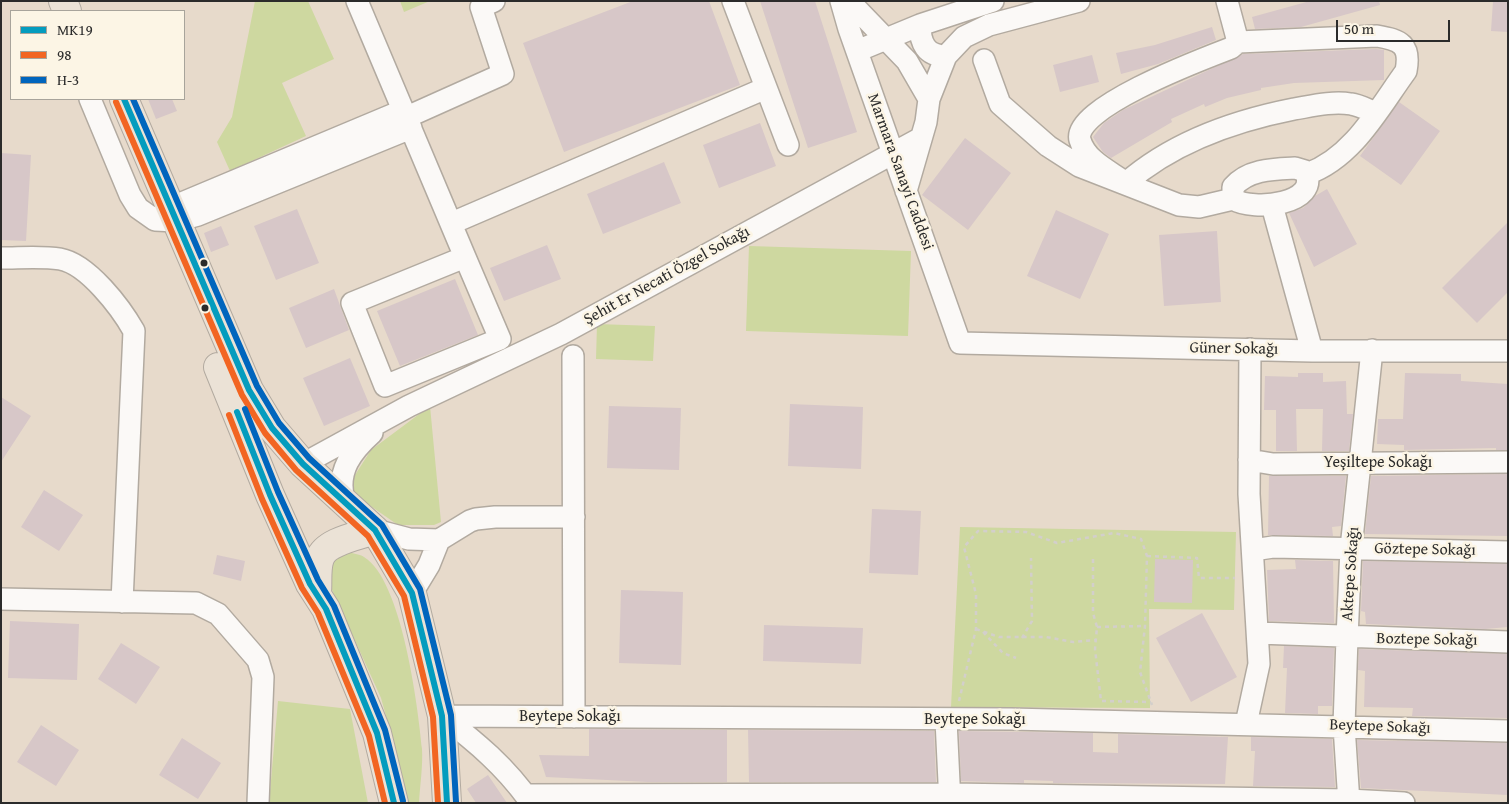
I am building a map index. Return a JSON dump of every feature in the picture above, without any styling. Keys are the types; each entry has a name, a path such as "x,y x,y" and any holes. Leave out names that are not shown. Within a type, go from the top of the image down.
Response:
{"main road":[{"path":"106,100 167,216 248,390 272,428 302,464 375,530 412,593 442,716 447,803"},
{"path":"124,100 233,402 270,496 310,584 317,593 377,733 394,803"},
{"path":"317,593 320,559 325,549 336,542 375,530"}],"street":[{"path":"357,1 500,339 385,386 352,303 465,257"},
{"path":"90,100 135,204 167,216 198,215 503,74 480,7 494,1"},
{"path":"733,1 788,145"},
{"name":"Marmara Sanayi Caddesi","path":"841,1 842,10 856,51 960,343"},
{"path":"848,1 907,61 929,99"},
{"path":"856,51 884,38 993,1"},
{"path":"906,190 921,138 929,99 946,56 964,36 989,25 1079,1"},
{"path":"1227,1 1238,42"},
{"path":"920,25 922,42 929,52 936,56 946,56"},
{"path":"1126,183 1089,156 1079,139 1082,125 1108,105 1138,86 1230,48 1238,42 1377,36 1394,39 1403,45 1408,60 1406,71 1376,112 1346,149 1323,166 1307,174"},
{"path":"984,60 1000,104 1048,146 1080,166 1179,205 1199,207 1233,199 1250,205 1274,204 1295,198 1307,182 1307,174 1305,171 1295,168 1258,172 1233,186 1233,199"},
{"path":"452,223 766,88"},
{"path":"1126,183 1146,165 1184,144 1236,122 1322,104 1352,104 1376,112"},
{"name":"Şehit Er Necati Özgel Sokağı","path":"409,406 561,334 893,151 921,138"},
{"path":"1274,204 1273,209 1312,351"},
{"path":"1,258 61,259 81,268 122,310 134,331 122,602"},
{"name":"Güner Sokağı","path":"960,343 1312,351 1508,351"},
{"path":"1246,724 1260,664 1249,494 1250,350"},
{"name":"Aktepe Sokağı","path":"1349,801 1344,726 1351,548 1372,350"},
{"path":"573,356 574,717"},
{"path":"302,464 409,406"},
{"path":"344,500 341,488 342,474 348,460 372,433 409,406"},
{"name":"Yeşiltepe Sokağı","path":"1249,460 1273,464 1508,462"},
{"path":"375,530 409,539 439,540 476,518 574,517"},
{"path":"412,593 429,565 439,540"},
{"name":"Göztepe Sokağı","path":"1253,550 1273,547 1508,552"},
{"path":"1,599 196,603 218,614 258,660 263,677 258,803"},
{"name":"Boztepe Sokağı","path":"1258,633 1347,638 1508,642"},
{"path":"442,716 481,746 513,778 528,799 950,799 1349,801 1404,803"},
{"name":"Beytepe Sokağı","path":"442,716 1159,722 1508,731"},
{"path":"950,720 950,799"}],"path":[{"path":"950,720 976,629 976,594 964,547 978,531 1026,532 1057,543 1114,533 1141,539 1147,556 1145,626 1140,672 1159,722"},
{"path":"1147,556 1197,558 1199,578 1235,578"},
{"path":"1022,638 1032,620 1031,558"},
{"path":"1093,559 1092,613 1097,627 1095,649 1101,701 1151,702"},
{"path":"1097,627 1145,626"},
{"path":"976,629 999,637 1046,637 1073,642 1096,640"},
{"path":"982,631 1002,652 1016,658"}],"green space":[{"path":"255,1 308,1 334,59 282,83 306,136 230,171 217,142 232,117"},
{"path":"400,1 430,1 404,12"},
{"path":"749,246 911,251 908,336 746,331"},
{"path":"597,324 655,326 653,361 596,359"},
{"path":"430,406 441,522 434,525 398,525 346,489 371,450"},
{"path":"960,527 1236,532 1234,610 1149,609 1150,708 951,707"},
{"path":"349,552 361,555 377,570 389,591 398,617 412,675 420,729 422,769 419,803 407,803 401,770 381,698 328,581 332,561 338,555"},
{"path":"278,701 350,709 368,803 269,803"}],"building":[{"path":"633,1 709,1 740,85 564,152 523,43"},
{"path":"760,1 815,1 857,132 808,148"},
{"path":"1310,1 1379,1 1380,5 1301,27 1255,29 1252,17"},
{"path":"1493,1 1508,1 1508,32 1491,31"},
{"path":"1212,27 1216,40 1158,64 1121,74 1116,53 1155,45"},
{"path":"1384,50 1384,80 1294,83 1261,88 1261,90 1227,98 1205,107 1204,104 1171,119 1172,122 1111,158 1103,152 1093,137 1104,123 1123,110 1243,54"},
{"path":"1092,55 1099,82 1060,92 1053,65"},
{"path":"148,100 172,100 177,111 156,119"},
{"path":"1399,102 1440,131 1401,185 1360,156"},
{"path":"760,123 776,166 719,188 703,145"},
{"path":"965,138 1011,173 968,230 922,195"},
{"path":"1,153 31,155 26,241 1,240"},
{"path":"664,162 681,203 603,234 587,194"},
{"path":"1327,189 1357,244 1314,267 1289,213 1303,208 1315,196"},
{"path":"297,209 319,263 276,280 254,226"},
{"path":"1056,210 1109,234 1080,299 1027,276"},
{"path":"1508,222 1508,292 1477,323 1442,288"},
{"path":"221,226 229,245 211,252 204,233"},
{"path":"1217,231 1221,302 1164,306 1159,235"},
{"path":"547,245 561,279 504,301 490,268"},
{"path":"455,279 478,335 400,366 377,311"},
{"path":"334,289 349,330 306,348 289,308"},
{"path":"350,358 370,406 324,426 303,378"},
{"path":"1298,373 1323,373 1323,382 1346,381 1347,414 1353,414 1349,451 1322,451 1323,409 1296,409 1297,451 1276,451 1276,410 1264,410 1265,376 1298,377"},
{"path":"1405,373 1461,374 1461,381 1508,384 1508,450 1496,450 1496,448 1404,450 1404,445 1377,444 1378,419 1403,419"},
{"path":"1,397 31,416 1,462"},
{"path":"790,404 863,407 861,469 788,466"},
{"path":"609,406 681,408 679,470 607,468"},
{"path":"1508,474 1508,536 1365,534 1371,476"},
{"path":"1269,476 1346,476 1341,526 1332,527 1333,536 1268,535"},
{"path":"44,490 83,515 59,551 21,527"},
{"path":"872,509 921,511 918,575 869,573"},
{"path":"217,555 245,561 241,581 213,574"},
{"path":"1155,559 1193,560 1192,603 1154,602"},
{"path":"1295,560 1333,561 1334,623 1269,621 1267,570 1296,569"},
{"path":"1363,561 1508,564 1508,627 1485,629 1366,624 1365,612 1361,611"},
{"path":"621,590 683,592 681,665 619,663"},
{"path":"1202,613 1237,677 1191,702 1156,638"},
{"path":"10,621 79,624 77,680 8,678"},
{"path":"764,625 863,628 861,664 763,661"},
{"path":"121,643 160,667 136,704 98,679"},
{"path":"1284,646 1334,648 1332,706 1318,706 1318,714 1285,713 1287,668 1283,668"},
{"path":"1359,649 1508,654 1508,718 1412,716 1413,708 1364,707 1365,671 1358,670"},
{"path":"41,725 79,750 56,786 17,762"},
{"path":"589,729 727,730 727,782 648,782 546,777 539,755 589,756"},
{"path":"748,730 934,731 936,782 749,782"},
{"path":"959,731 1093,733 1093,752 1118,753 1118,734 1228,737 1225,784 1053,783 1053,781 1024,780 1024,783 961,781"},
{"path":"1251,737 1332,739 1335,787 1253,786 1255,751 1251,751"},
{"path":"182,738 221,763 198,799 159,775"},
{"path":"1357,740 1508,743 1508,795 1361,788"},
{"path":"488,775 507,803 476,803 467,789"}],"transit line":[{"name":"MK19","path":"124,100 249,390 272,428 303,464 375,530 412,593 442,716 447,803"},
{"name":"H-3","path":"133,100 257,386 279,423 309,458 382,525 420,589 451,715 456,802"},
{"name":"98","path":"116,102 242,395 265,433 296,470 368,536 404,596 433,717 438,803"},
{"name":"H-3","path":"245,409 278,492 318,580 334,606 385,730 403,801"},
{"name":"MK19","path":"237,412 270,495 310,584 326,609 377,733 394,803"},
{"name":"98","path":"229,415 262,499 302,588 318,613 369,736 385,803"}]}
